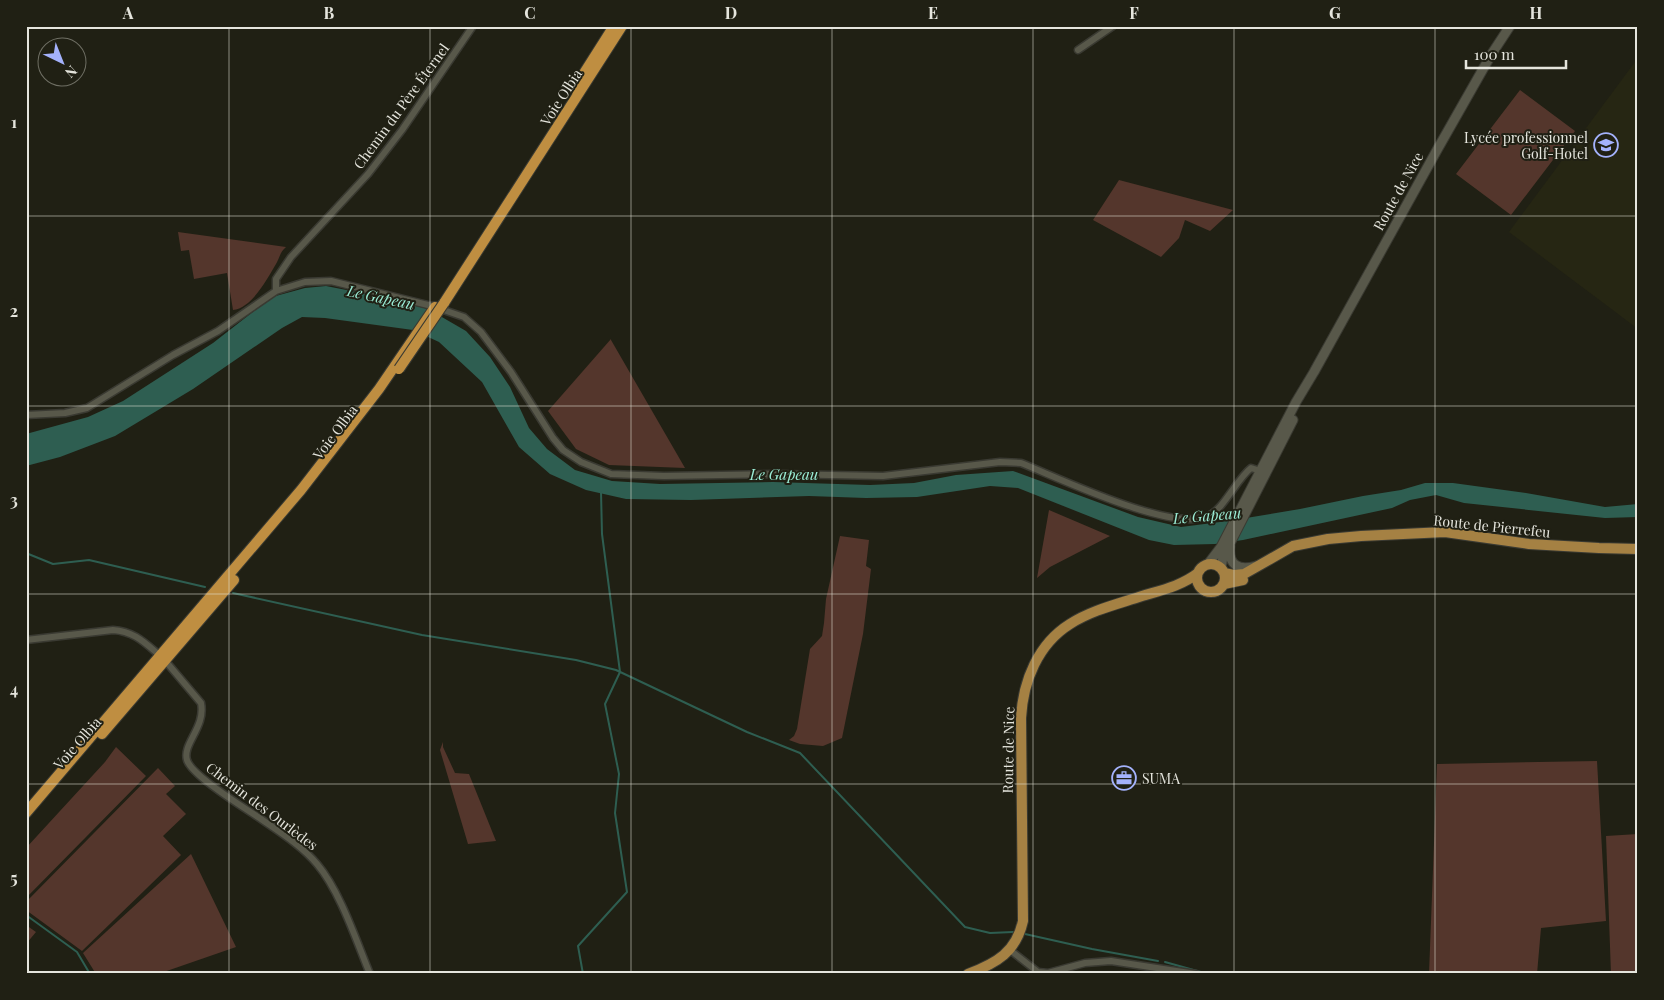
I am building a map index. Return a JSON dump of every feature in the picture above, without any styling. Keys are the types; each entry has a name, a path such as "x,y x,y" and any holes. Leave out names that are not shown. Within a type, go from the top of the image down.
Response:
{"highway":[{"name":"Voie Olbia","path":"442,302 614,26"},
{"name":"Voie Olbia","path":"26,822 222,595 328,465 442,302 622,26"},
{"name":"Voie Olbia","path":"26,813 274,524 396,368"}],"main road":[{"name":"Route de Nice","path":"1314,372 1437,150 1491,55 1510,26"},
{"path":"1224,584 1223,557 1230,546 1262,471 1296,402 1314,372"},
{"path":"1173,588 1198,573 1208,564 1221,547 1246,508 1301,403 1314,372"},
{"name":"Route de Pierrefeu","path":"1314,542 1361,536 1445,532 1520,544 1638,548"},
{"path":"1208,564 1215,564 1223,570 1238,576 1293,546 1314,542"},
{"path":"1198,573 1201,587 1207,591 1214,591 1224,584 1248,578 1288,554 1314,542"},
{"path":"1230,546 1231,560 1235,564 1242,568 1259,565"},
{"path":"1173,588 1201,587"},
{"name":"Route de Nice","path":"968,974 991,964 1010,950 1021,933 1023,921 1021,718 1025,689 1035,662 1051,641 1070,624 1100,610 1173,588"}],"street":[{"name":"Chemin du Père Éternel","path":"276,290 276,279 291,257 368,174 402,130 473,26"},
{"path":"1078,50 1113,26"},
{"path":"26,415 65,413 87,408 173,355 218,332 276,290 305,282 332,281 432,306 464,317 481,332 511,372 553,438 563,450 581,462 610,474 664,476 776,474 883,476 1000,462 1021,463 1138,510 1166,517 1191,520 1208,517 1251,468 1262,471"},
{"path":"26,640 122,630 132,633 157,653"},
{"name":"Chemin des Ourlèdes","path":"168,664 201,703 203,711 202,719 187,751 186,759 190,766 208,782 288,838 317,863 333,887 370,974"},
{"path":"1010,950 1038,972 1048,972 1085,963 1112,961 1196,974"}],"shaded area":[{"name":"Lycée professionnel Golf-Hotel","path":"1638,58 1638,329 1509,232"},
{"path":"1520,90 1575,131 1511,215 1456,174"},
{"path":"1119,180 1233,210 1210,231 1185,220 1179,238 1161,257 1093,220"},
{"path":"178,232 286,247 253,299 240,308 233,310 227,273 194,279 189,250 181,251"},
{"path":"611,339 685,468 609,465 576,449 548,411"},
{"path":"1049,510 1110,536 1050,567 1037,578"},
{"path":"840,536 869,540 866,566 871,569 863,634 842,738 823,746 800,744 789,740 794,736 797,729 810,649 822,636 826,599"},
{"path":"443,742 443,747 455,773 469,774 496,841 468,844 440,750"},
{"path":"116,747 146,776 26,898 26,848 105,762"},
{"path":"1597,761 1606,921 1541,928 1537,974 1429,974 1437,764"},
{"path":"158,768 175,786 166,794 186,814 163,836 181,855 82,951 26,910 26,902"},
{"path":"1638,834 1638,974 1611,974 1606,836"},
{"path":"191,854 236,947 158,974 96,974 83,953"},
{"path":"26,925 36,932 26,944"}],"water":[{"name":"Le Gapeau","path":"326,286 382,297 428,309 466,331 490,357 510,387 529,428 547,449 575,470 612,481 660,484 773,482 870,485 914,483 956,475 1013,471 1138,517 1181,527 1300,509 1401,490 1425,483 1453,483 1526,493 1605,507 1638,504 1638,517 1605,518 1464,503 1436,495 1410,500 1392,508 1243,540 1215,544 1174,545 1149,540 1018,488 990,486 917,497 809,496 691,500 626,499 586,490 550,474 519,447 482,382 439,342 413,330 325,318 302,317 282,328 193,389 115,436 60,457 26,466 26,434 88,417 123,401 213,343 272,297 305,288"}],"waterway":[{"path":"583,974 578,946 627,892 615,813 619,774 605,704 620,672 602,534 601,492"},
{"path":"26,553 53,564 89,560 205,587"},
{"path":"233,593 422,635 576,660 616,670 747,732 800,753 965,927 990,933 1013,932"},
{"path":"26,915 77,952 90,974"},
{"path":"1025,934 1158,961"},
{"path":"1165,962 1208,974"}],"place":[{"name":"Lycée professionnel Golf-Hotel","path":"1606,145"},
{"name":"SUMA","path":"1124,778"}]}
